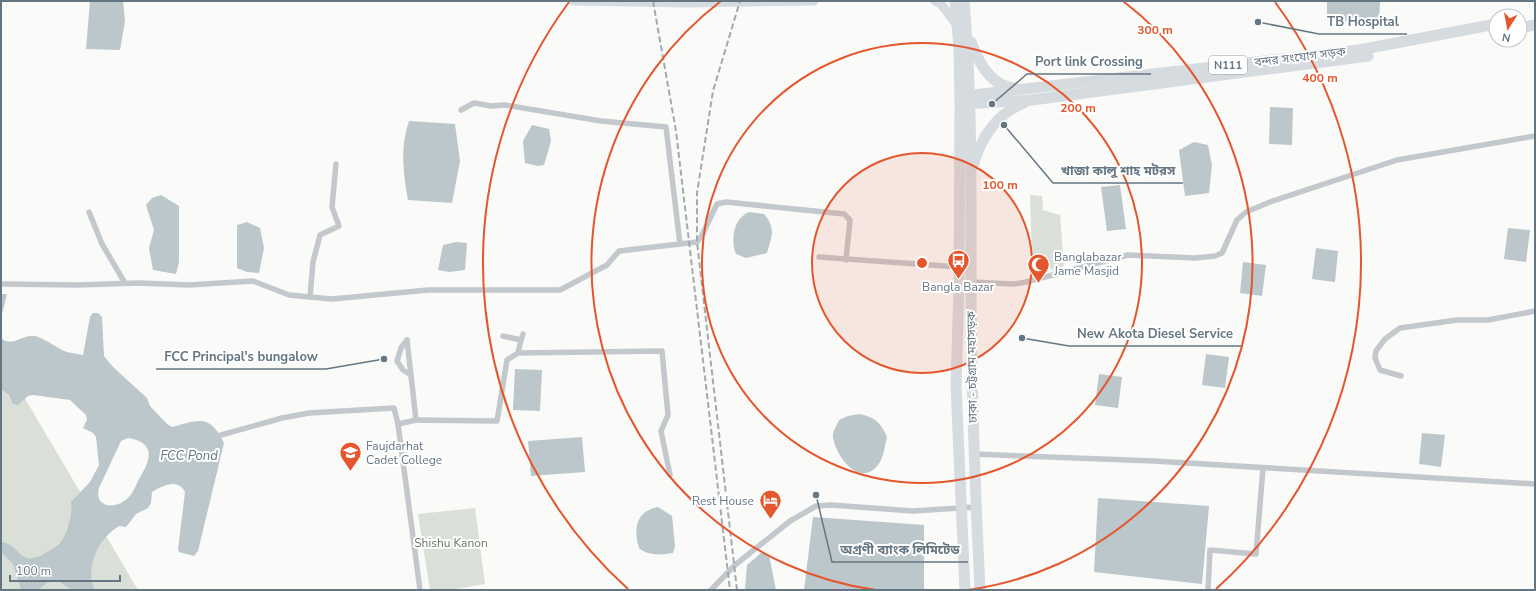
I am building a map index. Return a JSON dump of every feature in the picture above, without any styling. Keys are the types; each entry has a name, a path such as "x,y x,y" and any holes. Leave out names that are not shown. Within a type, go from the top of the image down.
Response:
{"highway":[{"name":"ঢাকা - চট্টগ্রাম মহাসড়ক","path":"955,1 956,24 965,100 970,180 973,454 980,590"},
{"name":"ঢাকা - চট্টগ্রাম মহাসড়ক","path":"964,1 967,30 956,386 965,590"},
{"name":"বন্দর সংযোগ সড়ক","path":"1031,94 1359,50 1488,26"},
{"path":"967,30 977,57 988,73 999,85 1031,94"},
{"name":"বন্দর সংযোগ সড়ক","path":"965,100 1360,57 1488,33"},
{"path":"970,180 976,156 993,124 1011,108 1031,94"}],"main road":[{"path":"573,1 684,3 814,1"},
{"path":"935,1 941,4 956,24"}],"street":[{"path":"461,110 474,103 491,106 504,105 601,121 666,127 680,244"},
{"path":"971,282 1014,284 1026,282 1128,255 1195,258 1215,256 1222,253 1237,220 1246,212 1270,202 1397,160 1535,136"},
{"path":"310,297 313,262 320,235 339,226 332,207 336,164"},
{"path":"1,284 78,285 125,283 189,285 254,280 289,296 332,299 428,290 560,290 607,265 619,251 697,242 701,238 717,204 726,202 844,214 850,220 846,260"},
{"path":"89,212 102,244 125,283"},
{"path":"819,257 959,267"},
{"path":"1401,376 1380,370 1375,358 1376,351 1385,339 1400,328 1457,320 1488,320 1535,311"},
{"path":"518,353 523,334"},
{"path":"503,336 521,340"},
{"path":"411,375 403,370 397,361 401,348 407,340 411,375 416,420"},
{"path":"398,424 416,420 497,421 507,360 518,353 662,351 668,415 661,431 670,475"},
{"path":"221,435 282,418 309,413 394,408 398,424 420,590"},
{"path":"973,454 1154,461 1535,484"},
{"path":"1208,590 1210,550 1256,554 1263,468"},
{"path":"711,590 735,565 790,521 816,506 831,505 913,511 976,507"}],"green space":[{"path":"1030,195 1042,196 1043,210 1060,215 1064,266 1051,270 1047,257 1032,258"},
{"path":"1,358 138,590 1,590"},
{"name":"Shishu Kanon","path":"475,508 485,584 449,590 430,590 418,514"}],"water":[{"path":"90,1 123,1 125,21 120,50 86,49"},
{"path":"1327,1 1380,1 1379,22 1327,20"},
{"path":"1270,107 1293,108 1292,145 1269,144"},
{"path":"409,121 455,124 460,161 452,203 408,200 403,150"},
{"path":"532,125 549,129 551,141 544,165 538,166 525,163 523,141"},
{"path":"1194,142 1208,145 1212,165 1209,193 1185,196 1179,150"},
{"path":"1120,185 1126,229 1107,231 1101,187"},
{"path":"161,195 179,206 179,262 176,274 153,270 149,248 154,230 146,205 152,198"},
{"path":"749,212 764,214 772,228 772,232 767,253 746,258 736,254 733,242 737,224 744,215"},
{"path":"247,222 260,228 264,248 259,273 247,272 237,268 237,225"},
{"path":"1508,228 1530,230 1526,262 1504,259"},
{"path":"456,242 467,243 465,270 449,272 438,270 443,245"},
{"path":"1316,248 1338,251 1335,282 1312,279"},
{"path":"1243,262 1266,265 1262,296 1240,293"},
{"path":"1,294 7,294 1,318"},
{"name":"FCC Pond","path":"93,313 98,313 102,317 104,356 113,367 147,398 150,406 167,424 172,427 196,421 208,423 219,433 224,443 198,551 194,556 179,552 178,550 185,492 178,485 165,485 152,492 151,503 148,508 136,514 126,527 119,526 103,540 93,559 91,576 94,590 72,590 60,582 49,581 38,590 21,590 13,564 1,552 1,542 10,545 21,555 29,558 42,555 58,545 64,537 69,525 71,502 90,482 99,465 96,437 93,433 83,428 87,420 86,415 70,400 33,395 28,396 18,405 13,404 9,395 1,389 1,338 5,341 12,342 30,336 39,337 67,352 83,355 90,317","holes":["128,438 138,440 148,449 149,454 146,467 132,492 129,497 120,504 106,505 102,503 99,499 99,488 121,441"]},
{"path":"1206,354 1229,357 1225,388 1202,385"},
{"path":"515,369 542,370 540,411 513,410"},
{"path":"1099,374 1122,377 1118,408 1095,405"},
{"path":"859,414 877,421 887,437 880,462 873,470 866,473 858,472 845,462 835,446 833,437 839,420 848,416"},
{"path":"1422,433 1445,435 1441,467 1419,464"},
{"path":"582,437 585,472 531,476 528,441"},
{"path":"1098,498 1209,506 1202,584 1094,572"},
{"path":"658,507 672,516 675,546 673,553 651,554 639,548 636,534 638,522 645,512"},
{"path":"813,517 924,525 924,590 804,590"},
{"path":"761,553 769,555 776,590 745,590 747,565"}],"railway":[{"path":"653,1 676,131 730,590"},
{"path":"737,590 697,242 697,193 713,91 740,1"}],"place":[{"name":"TB Hospital","path":"1258,22"},
{"name":"Port link Crossing","path":"992,104"},
{"name":"খাজা কালু শাহ মটরস","path":"1004,125"},
{"name":"Bangla Bazar","path":"958,280"},
{"name":"Banglabazar Jame Masjid","path":"1039,284"},
{"name":"New Akota Diesel Service","path":"1022,338"},
{"name":"FCC Principal's bungalow","path":"384,359"},
{"name":"Faujdarhat Cadet College","path":"351,472"},
{"name":"অগ্রণী ব্যাংক লিমিটেড","path":"816,495"},
{"name":"Rest House","path":"770,520"}]}
